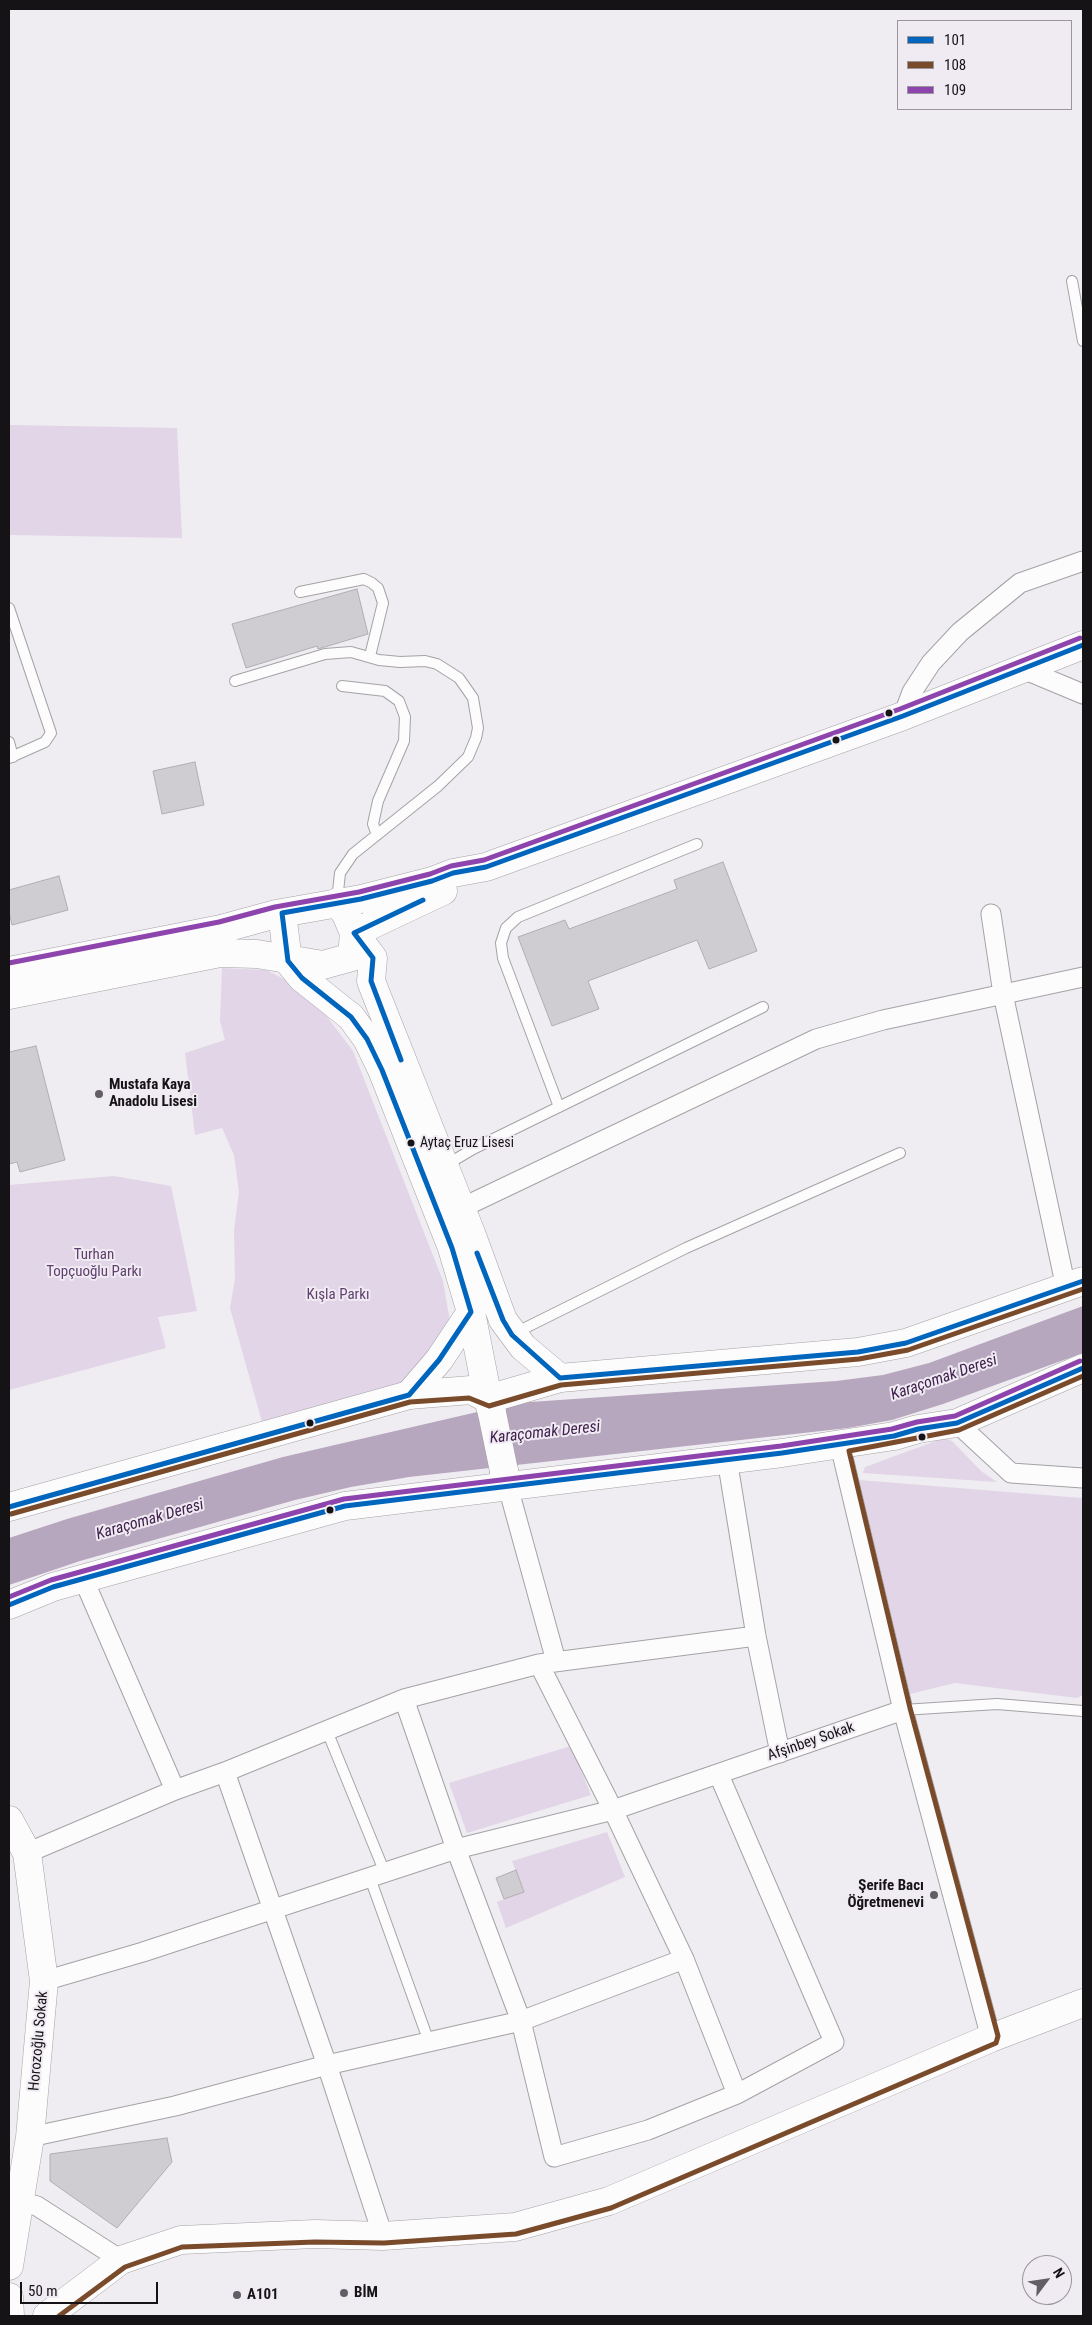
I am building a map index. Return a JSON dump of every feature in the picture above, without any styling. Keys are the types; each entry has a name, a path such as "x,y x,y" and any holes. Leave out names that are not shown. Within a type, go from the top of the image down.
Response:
{"main road":[{"path":"11,979 282,913 361,899 432,881 454,873 486,867 903,716 1083,645"},
{"path":"354,933 449,888 486,867"},
{"path":"337,902 346,914 354,933 373,958 371,974 374,988 443,1167 451,1213 452,1248 471,1312 506,1479"},
{"path":"282,913 288,960 302,978 350,1017 367,1039 490,1289 503,1320 523,1347 560,1378"},
{"path":"11,979 220,953 257,954 323,965 352,957 354,933"},
{"path":"490,1406 560,1378 858,1352 906,1343 1074,1284"},
{"path":"409,1395 439,1360 471,1312"},
{"path":"9,1605 53,1587 83,1578 345,1506 506,1479 726,1459 840,1445 957,1423 1083,1368"},
{"path":"9,1508 409,1395 472,1390 490,1406"},
{"name":"Horozoğlu Sokak","path":"9,1820 27,1853 44,1981 30,2137 14,2202 9,2266"},
{"path":"56,2314 121,2260 181,2240 315,2234 383,2236 515,2227 608,2201 992,2038 1083,2003"},
{"path":"9,2297 10,2316"}],"street":[{"path":"903,716 912,692 926,670 960,632 1020,583 1083,560"},
{"path":"1022,669 1083,694"},
{"path":"992,914 1003,994 1074,1284"},
{"path":"451,1213 816,1039 882,1020 1083,977"},
{"path":"957,1423 1011,1473 1083,1478"},
{"path":"840,1445 903,1710 992,2038"},
{"path":"726,1459 756,1636 780,1752"},
{"path":"506,1479 548,1663 613,1810 684,1959 737,2094"},
{"path":"83,1578 176,1790"},
{"path":"27,1853 176,1790 404,1699 548,1663 756,1636"},
{"path":"404,1699 456,1849 521,2021 554,2157 648,2130 737,2094 834,2042 719,1775"},
{"name":"Afşinbey Sokak","path":"44,1981 143,1952 456,1849 613,1810 903,1710"},
{"path":"225,1772 327,2065 383,2236"},
{"path":"30,2137 175,2106 327,2065 521,2021 684,1959"},
{"path":"14,2202 37,2206 121,2260"}],"lane":[{"path":"1072,281 1083,341"},
{"path":"300,592 364,579 372,582 378,588 383,603 370,656"},
{"path":"9,608 51,733 45,742 11,758 9,742"},
{"path":"235,681 324,654 351,652 389,661 425,661 449,670 467,688 473,698 478,718 473,748 461,765 353,854 340,873 337,902"},
{"path":"342,686 385,691 399,701 406,717 404,741 378,801 373,824 377,835"},
{"path":"559,1106 503,958 501,943 506,928 518,917 697,844"},
{"path":"443,1167 473,1149 559,1106 763,1007"},
{"path":"512,1334 686,1248 900,1153"},
{"path":"903,1710 997,1704 1083,1711"},
{"path":"327,1731 378,1875 429,2042"}],"green space":[{"path":"9,425 177,428 182,538 9,535"},
{"name":"Kışla Parkı","path":"222,968 266,970 294,984 315,1001 353,1051 443,1281 450,1322 407,1383 262,1422 230,1308 235,1279 234,1230 239,1192 234,1155 222,1128 195,1135 185,1053 225,1040 220,1021"},
{"name":"Turhan Topçuoğlu Parkı","path":"114,1176 171,1186 197,1311 158,1317 166,1348 9,1390 9,1185"},
{"path":"944,1438 952,1441 981,1471 997,1482 863,1473 865,1467"},
{"path":"859,1480 1082,1498 1083,1695 1077,1698 955,1683 910,1694"},
{"path":"571,1746 591,1795 467,1833 449,1783"},
{"path":"607,1832 625,1877 506,1928 497,1902 524,1891 512,1861"}],"water":[{"name":"Karaçomak Deresi","path":"1083,1306 1083,1353 943,1404 892,1420 848,1428 409,1477 351,1487 295,1500 80,1561 9,1585 9,1538 67,1519 283,1457 516,1403 836,1381 883,1375 929,1363"}],"building":[{"path":"357,589 368,634 318,649 317,646 246,668 232,624"},
{"path":"195,762 204,805 162,814 153,771"},
{"path":"723,862 757,951 709,969 697,940 588,981 599,1009 552,1026 518,937 565,920 569,929 677,889 674,880"},
{"path":"59,876 68,910 12,925 9,912 9,890"},
{"path":"36,1046 65,1160 20,1172 17,1162 9,1164 9,1052"},
{"path":"516,1870 524,1892 504,1899 496,1878"},
{"path":"167,2138 172,2162 117,2228 50,2181 50,2154"}],"transit line":[{"name":"109","path":"9,963 219,922 275,907 359,892 430,874 451,866 484,860 900,709 1080,638"},
{"name":"101","path":"9,1507 409,1395 439,1360 471,1312 452,1248 382,1070 367,1039 351,1017 302,978 288,961 282,913 361,899 432,881 453,873 486,867 903,716 1083,645"},
{"name":"101","path":"401,1060 371,981 373,958 354,933 423,900"},
{"name":"101","path":"477,1253 503,1320 512,1335 560,1378 858,1352 906,1343 1083,1281"},
{"name":"108","path":"11,1514 410,1402 469,1398 489,1406 561,1385 859,1359 908,1350 1083,1289"},
{"name":"109","path":"9,1597 51,1580 344,1499 781,1446 892,1429 917,1422 955,1416 1080,1361"},
{"name":"101","path":"9,1605 53,1587 345,1506 782,1453 894,1436 918,1429 957,1423 1083,1368"},
{"name":"108","path":"59,2316 125,2267 182,2247 315,2242 384,2243 516,2234 611,2208 996,2043 998,2036 910,1708 849,1451 959,1430 1083,1376"}],"place":[{"name":"Mustafa Kaya Anadolu Lisesi","path":"99,1094"},
{"name":"Aytaç Eruz Lisesi","path":"411,1143"},
{"name":"Şerife Bacı Öğretmenevi","path":"934,1895"},
{"name":"BİM","path":"344,2293"},
{"name":"A101","path":"237,2295"}]}
